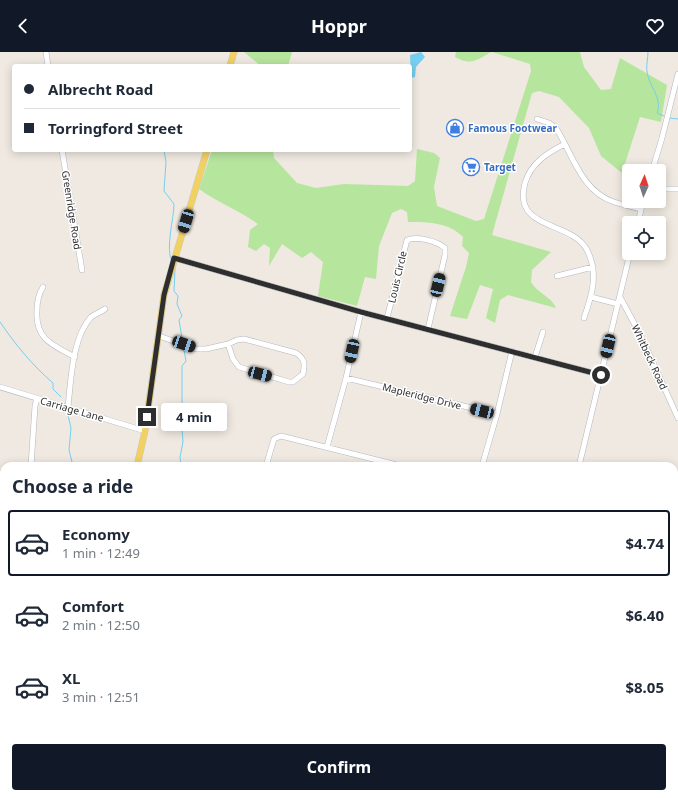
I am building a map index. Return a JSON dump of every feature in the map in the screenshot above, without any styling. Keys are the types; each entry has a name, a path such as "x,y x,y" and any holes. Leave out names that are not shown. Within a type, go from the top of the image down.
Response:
{"main road":[{"path":"231,64 234,52"},
{"path":"138,462 145,431 164,295 206,152"}],"street":[{"path":"46,52 48,64"},
{"path":"654,164 678,74"},
{"path":"537,118 556,128 582,177 596,192 613,202 642,209 640,216"},
{"path":"565,144 549,152 536,162 526,178 522,192 524,206 535,220 573,236 586,249 593,267 594,277 591,297 584,318"},
{"name":"Greenridge Road","path":"62,152 82,270"},
{"path":"666,189 678,188"},
{"name":"Louis Circle","path":"387,318 406,240 412,238 440,244 445,248 445,255 428,328"},
{"path":"580,462 628,260"},
{"path":"173,262 361,312 428,328 601,375"},
{"path":"557,276 593,267"},
{"path":"42,287 37,296 36,324 41,335 74,357"},
{"path":"591,297 618,304"},
{"name":"Whitbeck Road","path":"620,297 641,336 678,418"},
{"path":"68,407 74,357 82,333 92,317 105,309"},
{"path":"327,447 346,378 361,312"},
{"path":"535,357 543,332"},
{"path":"159,336 196,349 206,349 244,339 296,353 302,357 305,365 303,374 293,382 289,382 246,370 239,367 233,359 228,344"},
{"path":"483,462 497,414 512,351"},
{"name":"Mapleridge Drive","path":"346,378 497,414"},
{"name":"Carriage Lane","path":"0,387 145,431"},
{"path":"31,462 35,406 37,399"},
{"path":"267,462 271,444 274,439 281,436 385,462"}],"green space":[{"path":"244,52 292,52 289,64 259,64"},
{"path":"456,52 491,52 474,61 465,61 455,57"},
{"path":"492,52 580,52 584,67 601,90 611,89 620,58 667,85 661,122 640,117 625,164 622,164 622,173 601,156 589,128 559,97 539,91 532,93 492,235 551,252 532,270 531,282 554,304 556,308 508,295 500,300 495,323 486,318 493,289 480,285 467,319 450,316 469,253 462,246 463,237 451,228 437,224 408,222 407,212 401,209 392,213 379,246 376,279 365,277 357,306 318,296 323,262 311,252 302,258 282,244 269,266 270,248 264,244 256,251 248,247 250,230 258,224 199,189 211,152 273,152 274,158 297,183 316,188 344,184 408,186 415,181 417,149 434,153 440,158 434,187 437,206 476,221 484,219 531,71 530,64"}],"water":[{"path":"421,52 425,57 416,67 415,77 412,78 412,64 410,64 410,55"}],"waterway":[{"path":"648,52 647,71 657,97 657,113 664,116"},
{"path":"669,118 678,119"},
{"path":"164,152 166,162 164,191 174,204 169,249 172,262"},
{"path":"175,268 174,291 178,296 177,304 182,316 179,320 182,338"},
{"path":"0,322 24,354 53,383 53,389 61,397"},
{"path":"182,423 182,366 186,361 184,350"},
{"path":"68,415 71,428 69,450 72,462"},
{"path":"181,462 183,442 182,428"}],"place":[{"name":"Famous Footwear","path":"455,128"},
{"name":"Target","path":"471,167"}],"route":[{"path":"147,417 164,295 174,258 361,312 428,328 601,375"}]}
